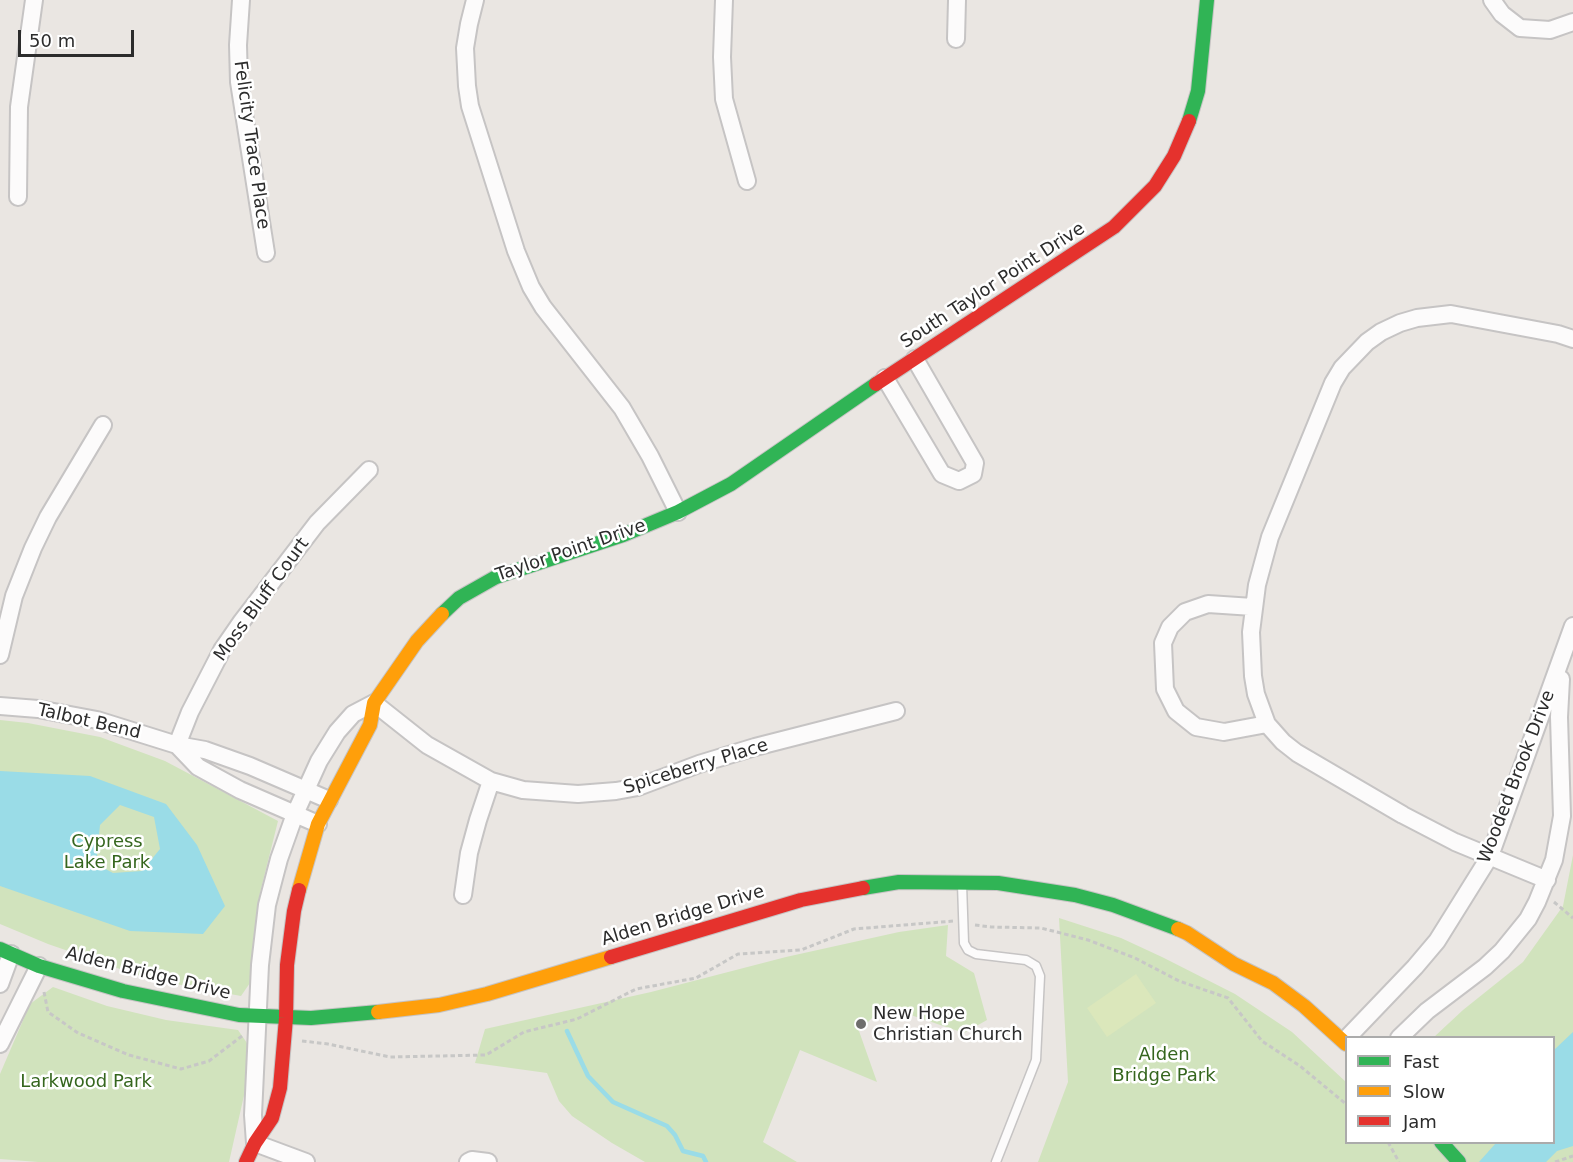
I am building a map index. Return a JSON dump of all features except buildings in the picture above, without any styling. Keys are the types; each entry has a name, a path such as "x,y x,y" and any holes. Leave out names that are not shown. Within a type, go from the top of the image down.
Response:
{"street":[{"path":"18,197 19,107 34,0"},
{"name":"Felicity Trace Place","path":"241,0 238,45 239,82 266,253"},
{"path":"724,0 722,57 724,99 747,182"},
{"path":"956,39 957,0"},
{"name":"South Taylor Point Drive","path":"678,512 731,484 885,378 1114,226 1134,209 1155,186 1174,156 1189,122 1198,91 1207,0"},
{"path":"1492,0 1502,14 1520,28 1550,30 1573,22"},
{"path":"470,1 465,48 470,106 516,251 531,287 543,308 622,408 650,456 678,512"},
{"path":"1547,880 1403,815 1297,753 1283,742 1267,724 1256,694 1251,632 1253,607 1270,537 1333,383 1342,368 1367,342 1400,323 1417,318 1451,314 1558,334 1573,339"},
{"path":"885,378 942,474 959,481 973,474 975,463 915,358"},
{"path":"0,655 14,596 33,548 48,517 103,425"},
{"name":"Moss Bluff Court","path":"177,745 190,712 222,650 242,621 317,523 369,470"},
{"name":"Taylor Point Drive","path":"246,1162 255,1143 272,1118 280,1088 285,1039 287,965 294,911 304,869 318,824 370,725 374,704 431,624 459,598 474,588 496,576 623,535 678,512"},
{"path":"1253,607 1208,604 1185,612 1170,627 1162,643 1165,689 1176,711 1196,727 1224,732 1267,724"},
{"name":"Wooded Brook Drive","path":"1350,1036 1437,941 1490,856 1573,626"},
{"name":"Wooded Brook Drive","path":"1401,1036 1427,1011 1485,967 1502,951 1528,919 1547,880 1554,860 1562,816 1559,693 1566,650"},
{"name":"Taylor Point Drive","path":"255,1143 253,1115 260,965 267,905 279,859 295,814 319,762 338,732 353,714 374,704"},
{"name":"Spiceberry Place","path":"374,704 427,746 492,781 523,790 588,794 638,787 699,764 754,747 896,711"},
{"name":"Talbot Bend","path":"0,706 38,709 97,720 177,745 205,750 329,800"},
{"name":"Talbot Bend","path":"177,745 198,767 240,790 318,824"},
{"path":"463,895 469,853 492,781"},
{"name":"Alden Bridge Drive","path":"5,951 39,966 123,991 239,1015 286,1018 366,1014 439,1005 487,994 801,900 840,891 899,882 998,883 1037,888 1113,905 1187,933 1234,964 1273,982 1345,1039"},
{"path":"0,984 5,951"},
{"path":"0,1044 39,966"},
{"path":"255,1143 306,1162"},
{"path":"1442,1144 1456,1158"},
{"path":"468,1162 472,1160 488,1162"}],"lane":[{"path":"962,883 965,946 976,954 1026,960 1036,966 1040,976 1036,1060 996,1162"}],"path":[{"path":"1550,899 1573,918"},
{"path":"285,1039 328,1044 390,1057 486,1055 524,1032 577,1018 636,989 696,978 738,954 801,950 854,929 949,920 991,927 1041,928 1088,940 1135,958 1179,981 1228,998 1262,1041 1300,1066 1345,1102"},
{"path":"31,983 45,993 48,1012 78,1034 129,1055 181,1069 208,1061 242,1036 257,1037"},
{"path":"1389,1144 1399,1162"},
{"path":"1555,1162 1573,1156"}],"green space":[{"name":"Cypress Lake Park","path":"0,720 100,737 165,761 278,821 260,893 254,934 252,980 241,996 149,979 48,944 0,924"},
{"name":"Alden Bridge Park","path":"1573,855 1573,1162 1038,1162 1068,1082 1059,918 1121,938 1162,957 1235,994 1292,1032 1345,1081 1345,1144 1555,1144 1555,1036 1435,1036 1463,1010 1523,962 1563,906"},
{"path":"948,925 946,956 974,973 987,1020 964,1033 884,1006 859,1031 877,1082 800,1050 763,1142 797,1162 645,1162 572,1116 559,1101 547,1073 475,1063 485,1029 651,992 786,957 899,932"},
{"path":"1136,974 1156,1003 1107,1037 1087,1008"},
{"name":"Larkwood Park","path":"53,987 107,1006 166,1020 238,1030 249,1046 245,1091 229,1162 38,1162 0,1159 0,1074 30,1004"}],"water":[{"path":"0,771 90,776 166,804 197,845 225,906 203,934 130,931 0,886","holes":["120,805 154,817 160,849 142,871 113,873 96,864 100,825"]},
{"path":"1573,1032 1573,1146 1557,1151 1546,1162 1479,1162 1495,1144 1555,1144 1555,1049"}],"waterway":[{"path":"567,1031 588,1076 613,1102 667,1126 675,1135 683,1151 703,1156 706,1162"}],"traffic: fast":[{"path":"1189,121 1198,91 1207,0"},
{"path":"442,614 459,598 496,577 623,535 678,512 731,484 876,384"},
{"path":"863,888 899,882 998,883 1075,895 1113,905 1178,929"},
{"path":"0,949 39,966 123,991 239,1015 311,1018 378,1012"},
{"path":"1443,1144 1459,1162"}],"traffic: slow":[{"path":"299,890 318,824 370,725 374,703 417,641 442,614"},
{"path":"1178,929 1234,964 1273,983 1304,1006 1345,1043"},
{"path":"378,1012 439,1005 487,994 611,957"}],"traffic: jam":[{"path":"876,384 1114,227 1155,186 1174,156 1189,121"},
{"path":"611,957 801,900 863,888"},
{"path":"246,1162 255,1143 272,1118 280,1088 286,1018 287,965 299,890"}],"place":[{"name":"New Hope Christian Church","path":"861,1024"}]}
